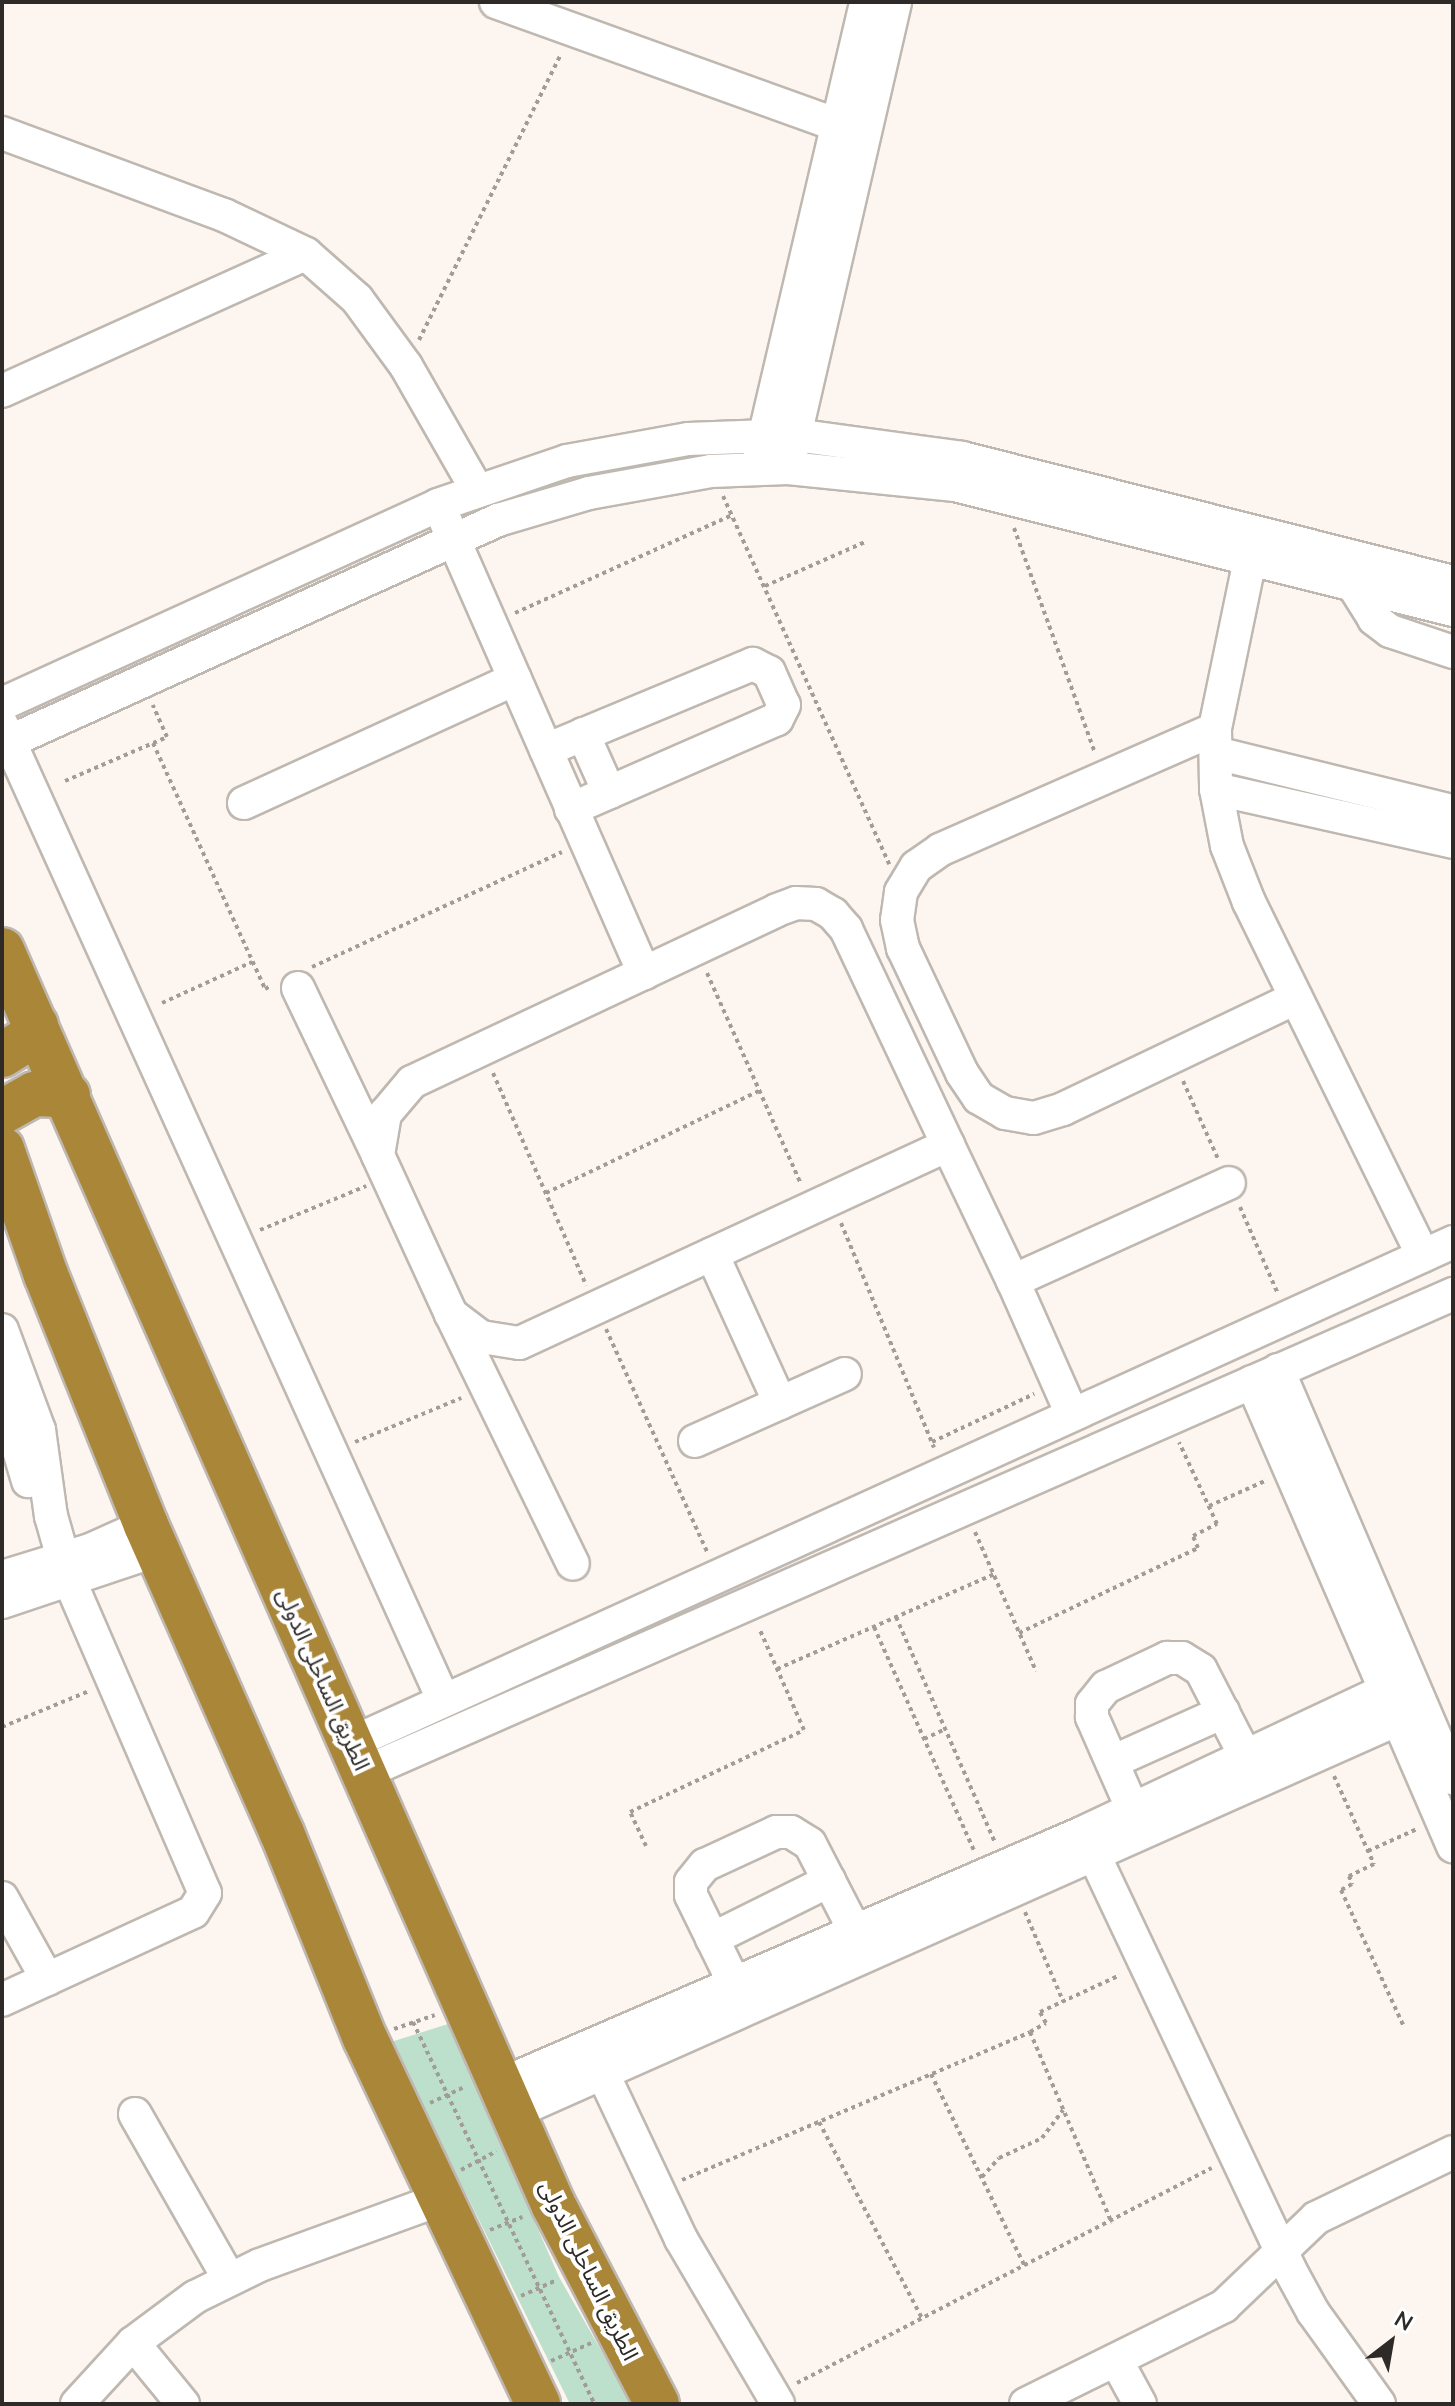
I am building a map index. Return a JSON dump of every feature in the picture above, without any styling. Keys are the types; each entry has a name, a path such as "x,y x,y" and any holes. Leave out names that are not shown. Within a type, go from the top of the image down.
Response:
{"highway":[{"name":"الطريق الساحلى الدولى","path":"2,950 553,2204 616,2332 657,2404"},
{"path":"2,1055 28,1039 36,1025"},
{"path":"2,1112 34,1094 68,1095"},
{"path":"2,1149 46,1275 151,1537 282,1833 365,2038 531,2389"}],"street":[{"path":"496,2 837,125"},
{"path":"773,467 837,125 866,2"},
{"path":"779,434 895,2"},
{"path":"2,133 224,215 306,254 357,299 406,366 477,490"},
{"path":"2,391 306,254"},
{"path":"2,704 477,490 627,448 779,434 962,458 1253,548 1355,588 1453,610"},
{"path":"443,1699 4,737 143,680 498,520 574,497 711,471 773,467 924,479 1253,548 1453,582"},
{"path":"438,505 644,973"},
{"path":"1253,548 1215,741 1216,789 1227,846 1296,998 1423,1255"},
{"path":"1355,588 1374,619 1390,631 1453,652"},
{"path":"546,750 753,664 769,672 784,705 781,716 571,809"},
{"path":"244,803 515,679"},
{"path":"583,734 609,792"},
{"path":"1296,998 1063,1109 1034,1118 1005,1113 979,1098 962,1073 903,948 897,920 907,882 916,867 940,850 1104,778 1215,741 1453,811"},
{"path":"1216,789 1453,842"},
{"path":"383,1166 385,1114 412,1082 796,903 816,904 833,914 846,929 1013,1281 1072,1414"},
{"path":"295,980 451,1314 573,1564"},
{"path":"451,1314 481,1337 519,1343 948,1145"},
{"path":"1013,1281 1229,1183"},
{"path":"356,1759 443,1699 1453,1242"},
{"path":"712,1254 780,1403"},
{"path":"356,1759 748,1603 1453,1294"},
{"path":"2,1330 39,1430 56,1570 204,1884 205,1898 193,1912 2,2000"},
{"path":"695,1441 845,1374"},
{"path":"1265,1376 1290,1469 1447,1832"},
{"path":"1265,1376 1453,1778"},
{"path":"2,1393 96,1688 193,1912"},
{"path":"2,1602 90,1550 151,1537"},
{"path":"2,1577 56,1570"},
{"path":"1133,1810 1092,1717 1095,1697 1167,1658 1182,1658 1201,1670 1246,1757"},
{"path":"598,2061 735,1985 856,1933 1002,1878 1094,1855 1324,1752 1392,1705"},
{"path":"510,2101 1002,1878 1133,1810 1246,1757 1392,1705"},
{"path":"1112,1762 1223,1712"},
{"path":"735,1985 691,1889 694,1875 705,1865 776,1832 791,1832 810,1844 856,1933"},
{"path":"1094,1855 1281,2252 1313,2312 1379,2404"},
{"path":"712,1939 829,1881"},
{"path":"2,1898 47,1979"},
{"path":"598,2061 659,2190 775,2400"},
{"path":"135,2114 229,2279"},
{"path":"1026,2404 1224,2306 1336,2205 1453,2152"},
{"path":"77,2404 133,2343 229,2279 438,2191"},
{"path":"133,2343 183,2404"},
{"path":"1116,2360 1140,2404"}],"path":[{"path":"406,366 573,30"},
{"path":"711,471 888,862 907,882"},
{"path":"1003,496 1104,778"},
{"path":"491,624 732,515"},
{"path":"764,587 865,542"},
{"path":"65,781 167,737 143,680"},
{"path":"153,743 265,989 295,980 586,842"},
{"path":"696,949 759,1091 821,1204 944,1472"},
{"path":"162,1003 252,962"},
{"path":"1453,1034 1453,1056"},
{"path":"546,1193 759,1091"},
{"path":"235,1240 383,1166"},
{"path":"932,1442 1058,1382"},
{"path":"331,1453 487,1387"},
{"path":"1019,1633 1198,1548 1193,1536 1217,1524 1169,1418"},
{"path":"1209,1506 1290,1469"},
{"path":"965,1508 1036,1671"},
{"path":"777,1669 994,1574"},
{"path":"646,1846 630,1812 804,1730 748,1603"},
{"path":"896,1617 945,1729 1002,1878"},
{"path":"874,1627 924,1739 1002,1878 1063,2001"},
{"path":"2,1727 96,1688"},
{"path":"924,1739 945,1729"},
{"path":"1324,1752 1374,1864 1349,1876 1352,1884 1341,1890 1404,2027"},
{"path":"1368,1851 1447,1832"},
{"path":"659,2190 1030,2032 1046,2023 1040,2012 1144,1964"},
{"path":"365,2038 467,2005"},
{"path":"413,2022 594,2404"},
{"path":"1030,2032 1112,2223"},
{"path":"931,2074 1025,2267"},
{"path":"402,2116 448,2095 510,2101 479,2160 438,2191"},
{"path":"981,2177 999,2158 1051,2130 1063,2110"},
{"path":"819,2122 923,2320"},
{"path":"775,2400 1112,2223 1234,2154"},
{"path":"462,2242 553,2204"},
{"path":"493,2309 583,2268"},
{"path":"531,2389 570,2353 616,2332"}],"green space":[{"path":"448,2024 559,2277 632,2404 570,2404 391,2042"}]}
